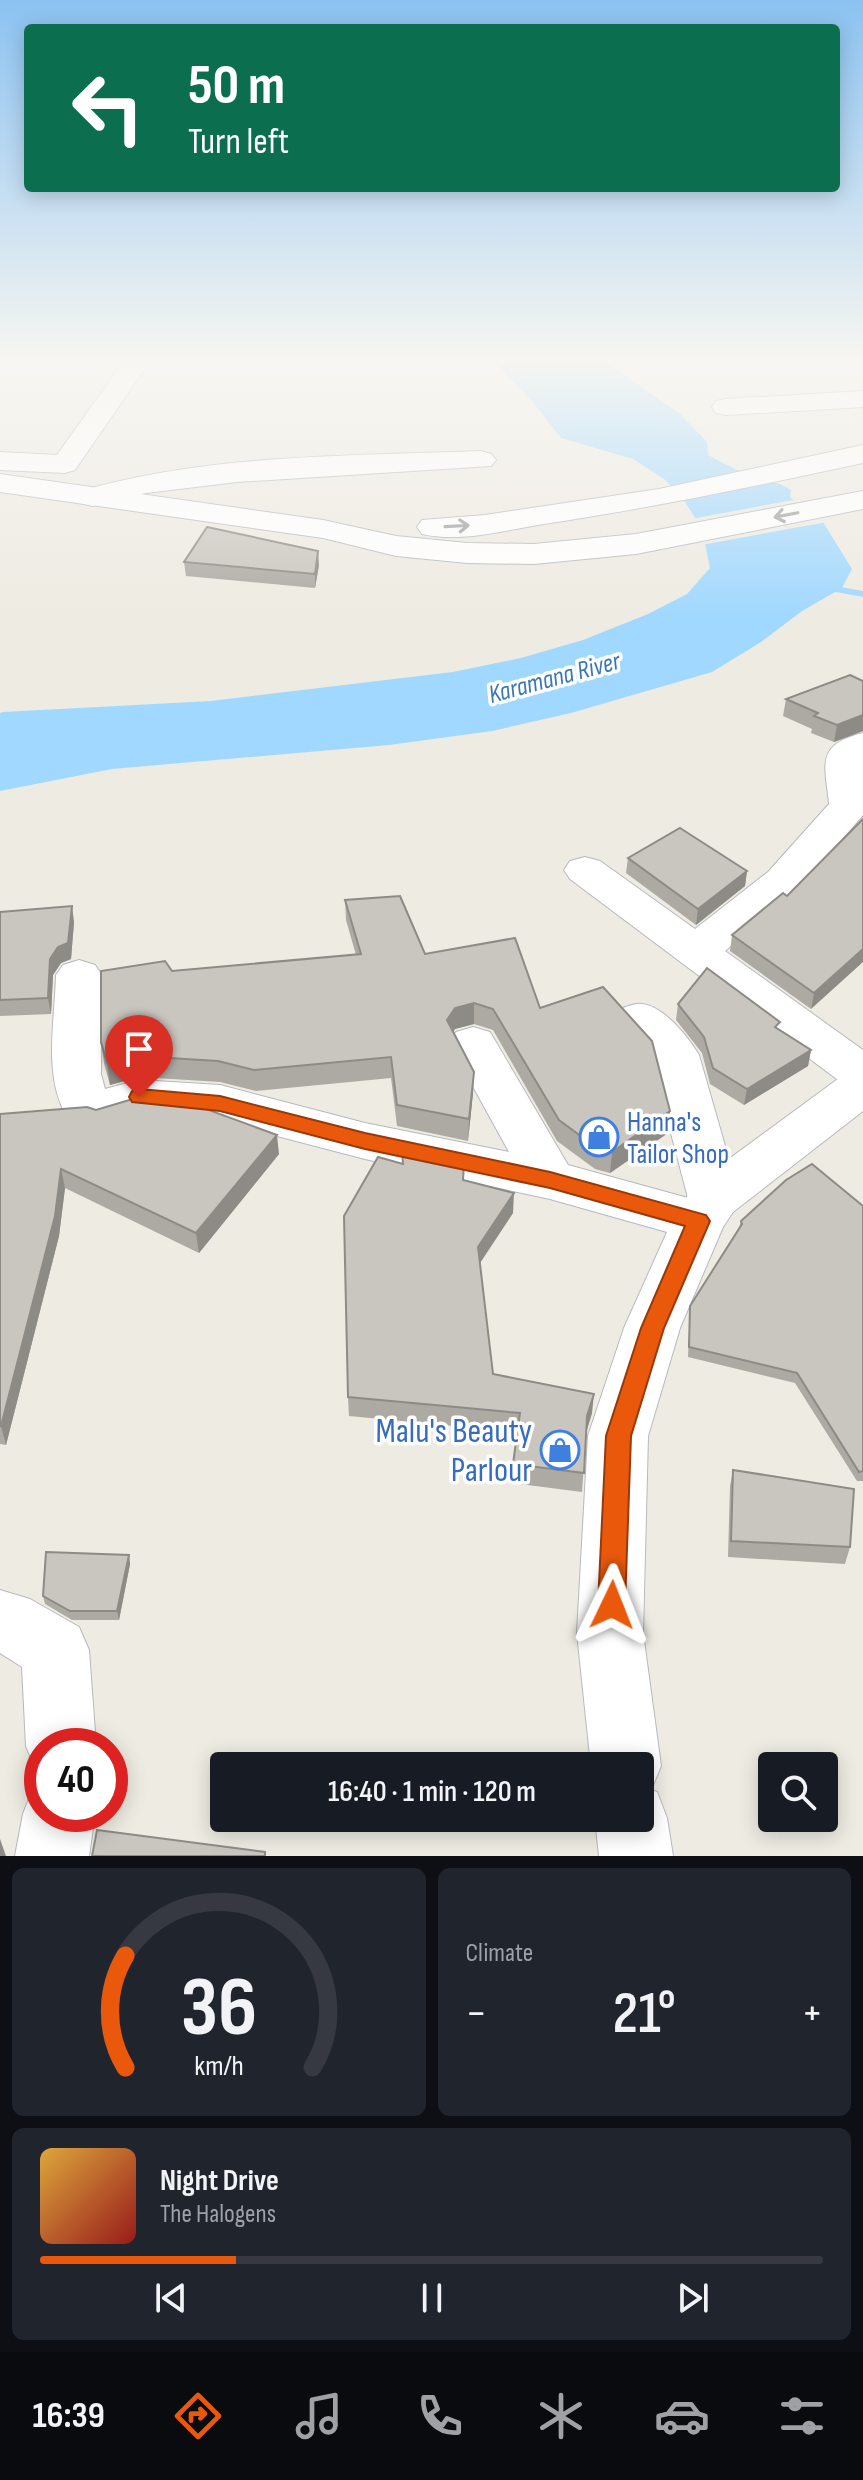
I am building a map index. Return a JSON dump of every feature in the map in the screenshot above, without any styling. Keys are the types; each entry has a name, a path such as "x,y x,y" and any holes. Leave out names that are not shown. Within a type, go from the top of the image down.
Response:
{"street":[{"path":"0,461 65,464 79,445"},
{"path":"323,529 485,524 659,498 863,454"},
{"path":"92,497 161,480 301,467 481,460"},
{"path":"0,483 323,529 396,546 467,553 534,554 636,544 863,500"},
{"path":"696,951 783,881 849,806 844,756 863,744"},
{"path":"585,870 863,1074"},
{"path":"79,975 77,1074 84,1103 99,1108 139,1097 220,1103 365,1141 706,1210"},
{"path":"640,1019 675,1055 706,1210"},
{"path":"473,1043 550,1180"},
{"path":"624,1752 610,1633 618,1436 652,1328 706,1210 863,1085"},
{"path":"0,1621 7,1621 55,1650 60,1728"},
{"path":"52,1856 56,1832"},
{"path":"633,1832 636,1856"}],"water":[{"name":"Karamana River","path":"584,445 707,445 708,455 750,477 791,490 790,497 823,522 852,569 842,588 712,672 571,713 492,731 389,745 112,769 0,791 0,713 3,712 211,701 453,672 521,658 583,640 648,614 687,594 710,568 702,529 680,494 664,479 633,459"}],"pier":[{"path":"799,499 827,522 701,545 698,530 691,519"}],"building":[{"path":"207,527 318,551 315,574 184,562"},
{"path":"850,675 863,681 863,715 837,725 814,716 818,713 786,699"},
{"path":"863,819 863,949 814,993 732,935 783,893 787,896"},
{"path":"680,828 747,871 698,909 628,858"},
{"path":"400,896 425,954 515,938 540,1008 603,987 652,1041 670,1111 612,1152 597,1148 559,1120 493,1009 474,1003 455,1008 447,1020 474,1072 469,1119 397,1105 391,1057 254,1070 218,1061 136,1056 107,1063 101,1042 101,971 165,961 172,971 361,954 345,900"},
{"path":"72,906 68,943 58,947 50,959 48,998 0,1000 0,912"},
{"path":"707,968 780,1022 775,1027 811,1050 747,1089 713,1068 704,1037 678,1004"},
{"path":"136,1098 187,1102 277,1135 196,1233 61,1169 55,1216 1,1426 0,1114 87,1107 96,1110"},
{"path":"402,1150 464,1164 463,1180 514,1193 478,1247 493,1374 594,1394 587,1416 584,1473 513,1464 520,1413 348,1397 344,1216 378,1157 403,1164"},
{"path":"812,1164 863,1206 863,1471 859,1472 797,1373 689,1347 690,1306 742,1224 741,1221 786,1180"},
{"path":"733,1470 854,1489 850,1547 731,1541"},
{"path":"46,1552 129,1555 117,1611 70,1611 43,1596"},
{"path":"97,1832 265,1852 265,1856 92,1856"}],"waterway":[{"path":"824,587 863,594"}],"place":[{"name":"Hanna's Tailor Shop","path":"599,1137"},
{"name":"Malu's Beauty Parlour","path":"560,1450"}],"route":[{"path":"139,1097 220,1103 365,1141 550,1180 699,1221 652,1328 618,1436 612,1605"}]}
